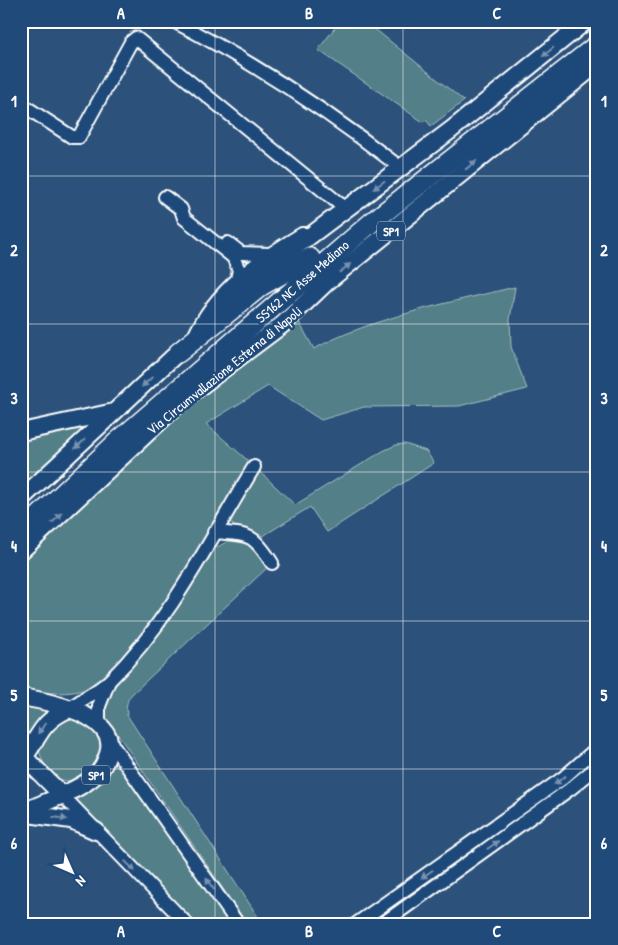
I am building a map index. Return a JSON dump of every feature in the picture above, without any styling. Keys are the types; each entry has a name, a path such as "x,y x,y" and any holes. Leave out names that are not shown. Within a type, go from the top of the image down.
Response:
{"highway":[{"name":"SS162 NC Asse Mediano","path":"21,518 106,436 310,258 597,31"},
{"name":"SS162 NC Asse Mediano","path":"21,533 117,442 372,222 597,45"},
{"path":"185,398 259,334 372,222"},
{"path":"178,353 261,286 310,258"}],"main road":[{"path":"21,499 178,353 224,304 254,278 347,210 586,21"},
{"name":"Via Circumvallazione Esterna di Napoli","path":"21,552 185,398 282,325 327,282 597,64"},
{"path":"21,432 116,411"},
{"path":"21,697 69,709 90,718 98,725 108,739"},
{"path":"21,813 61,794 22,757 32,748 45,723 69,709"},
{"name":"SP1","path":"61,794 89,780 98,773 109,751 108,739"},
{"path":"21,813 71,820 96,831"}],"street":[{"path":"174,21 275,77 352,130 401,168"},
{"path":"21,104 72,137 79,137 131,42 136,38 347,210"},
{"path":"165,196 181,210 184,218 238,263 237,279"},
{"path":"181,210 188,210 241,253 269,254"},
{"path":"194,337 201,320 237,279 269,254 302,234 312,236"},
{"path":"69,709 109,681 152,630 194,569 214,532 254,468"},
{"path":"214,532 246,535 255,539 272,563"},
{"path":"98,725 99,706 109,681"},
{"path":"108,739 238,924"},
{"path":"356,924 563,778 597,748"},
{"path":"382,924 570,790 597,767"},
{"path":"61,794 187,924"}],"green space":[{"path":"340,21 365,21 464,101 431,126 426,120 423,122 318,50"},
{"path":"515,287 510,319 511,347 527,389 459,406 364,407 321,420 268,386 206,424 253,465 177,583 144,629 100,682 89,688 73,692 21,692 21,558 177,412 298,320 314,349 360,328 438,305"},
{"path":"92,423 21,492 21,437"},
{"path":"405,444 426,451 434,463 327,532 310,507 263,536 237,528 230,522 230,516 257,469 295,505 383,451 396,445"},
{"path":"230,540 249,545 260,555 268,567 132,694 128,701 127,715 260,920 254,924 247,924 106,717 104,707 109,691 212,550"},
{"path":"21,702 55,709 25,747 21,743"},
{"path":"78,716 101,735 102,760 80,779 63,780 51,773 47,768 40,755 39,748 59,718"},
{"path":"112,757 116,758 229,924 197,924 74,798"}]}
